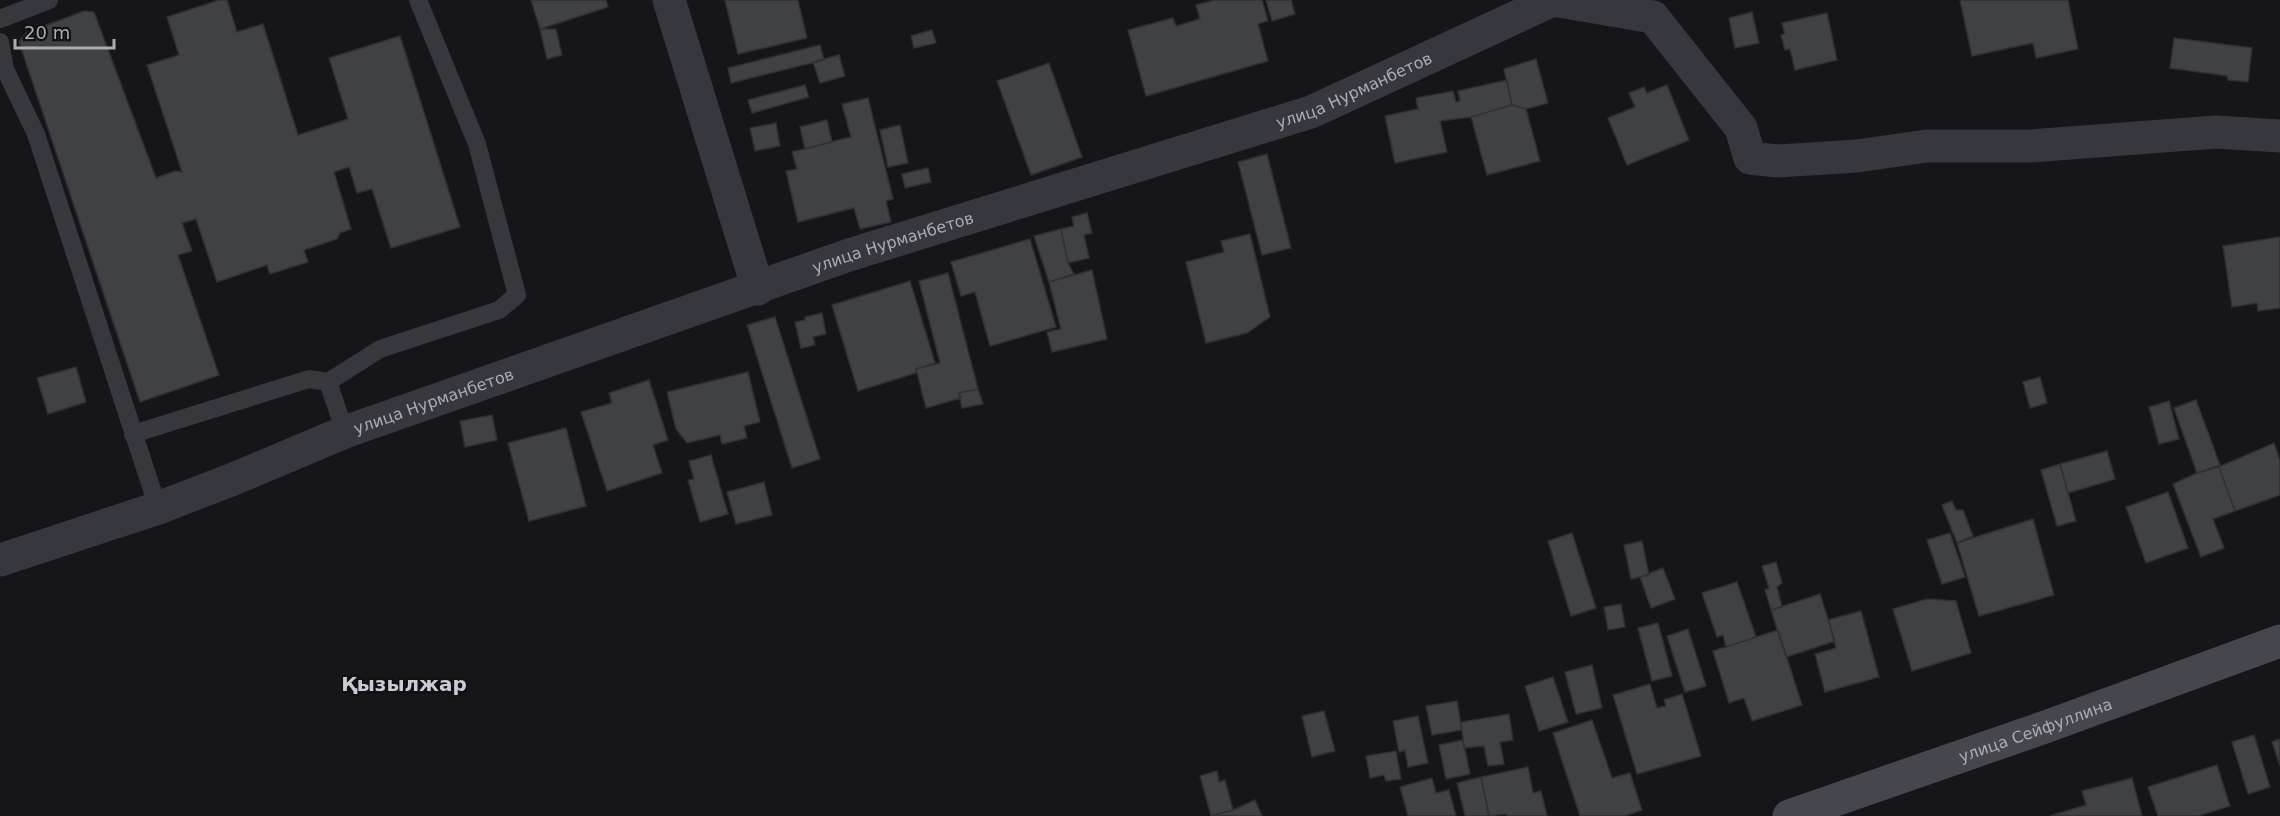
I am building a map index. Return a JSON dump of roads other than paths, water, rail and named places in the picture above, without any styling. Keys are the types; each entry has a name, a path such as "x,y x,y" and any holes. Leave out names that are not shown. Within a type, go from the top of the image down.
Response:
{"street":[{"path":"669,0 758,289"},
{"name":"улица Нурманбетов","path":"0,561 158,508 345,432 758,289 849,255 1311,112 1553,0 1653,16 1741,128 1750,158 1777,161 1857,156 1927,146 2030,146 2216,132 2280,136"},
{"name":"улица Сейфуллина","path":"1789,816 2048,726 2280,641"}],"lane":[{"path":"0,19 49,0"},
{"path":"133,434 309,379 328,382 380,349 499,310 516,295 477,144 418,0"},
{"path":"0,42 5,69 36,134 158,508"},
{"path":"328,382 345,432"}],"district":[{"name":"Қызылжар","path":"404,684"}]}
